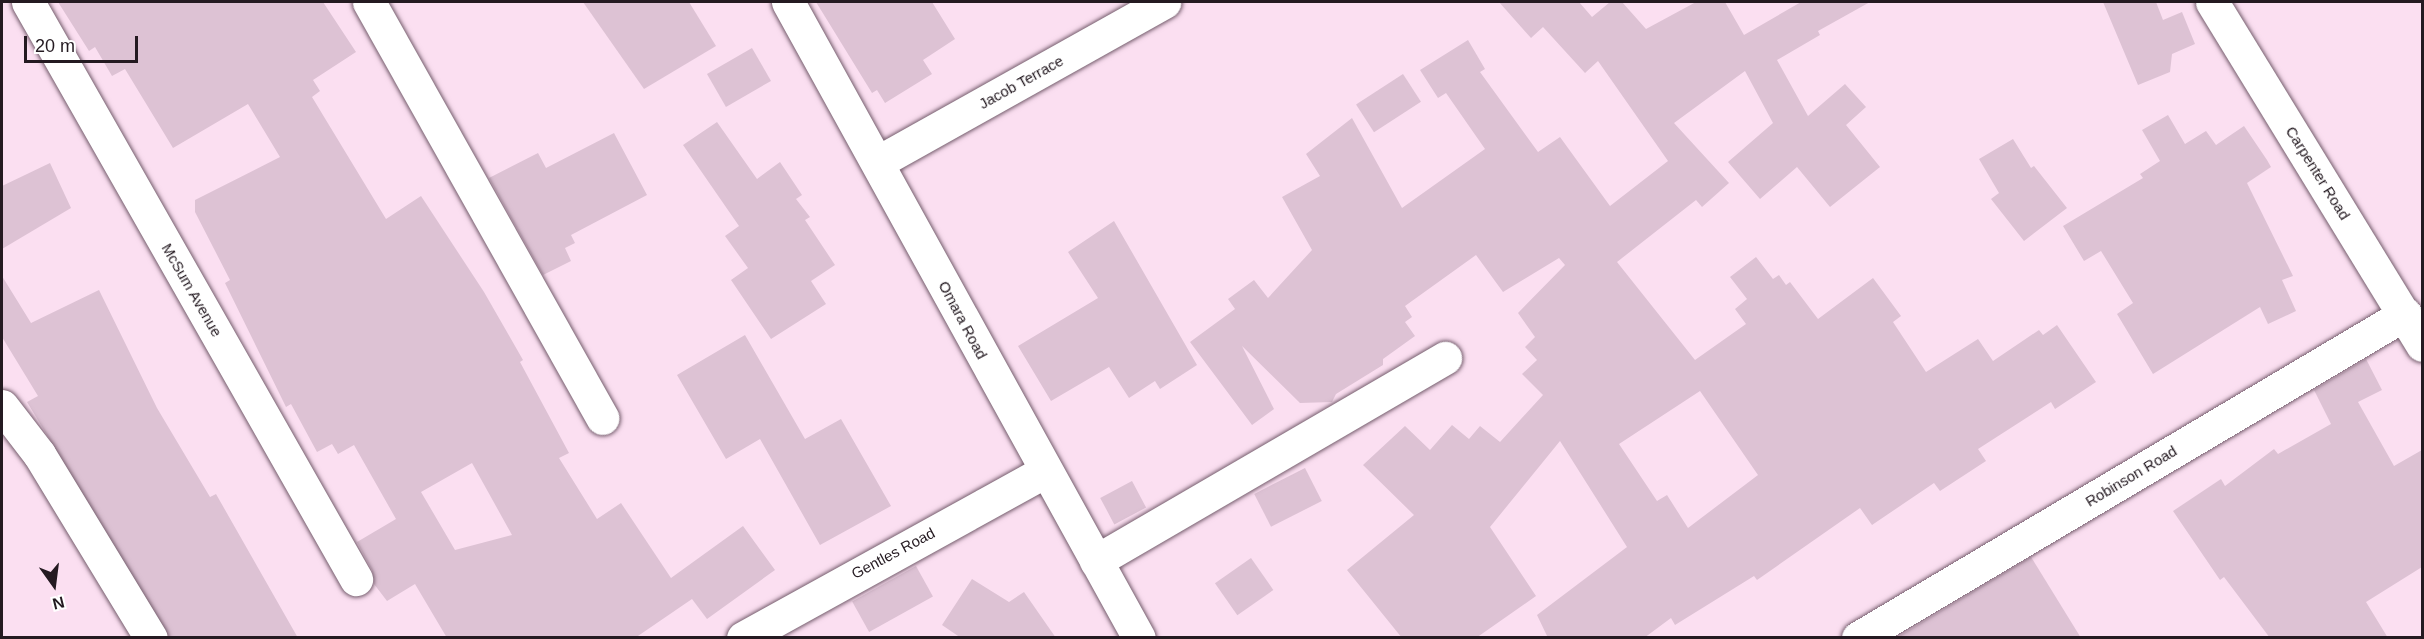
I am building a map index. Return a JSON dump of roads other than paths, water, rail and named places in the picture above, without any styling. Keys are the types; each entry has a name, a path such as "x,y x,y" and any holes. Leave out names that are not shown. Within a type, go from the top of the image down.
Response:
{"street":[{"name":"McSum Avenue","path":"28,2 356,579"},
{"path":"369,2 602,417"},
{"name":"Omara Road","path":"788,2 879,162 1045,471 1139,638"},
{"name":"Jacob Terrace","path":"879,162 1164,2"},
{"name":"Carpenter Road","path":"2212,2 2422,345"},
{"name":"Robinson Road","path":"1858,638 2405,314"},
{"path":"1096,561 1445,358"},
{"path":"2,406 39,454 151,638"},
{"name":"Gentles Road","path":"743,638 1045,471"}]}
